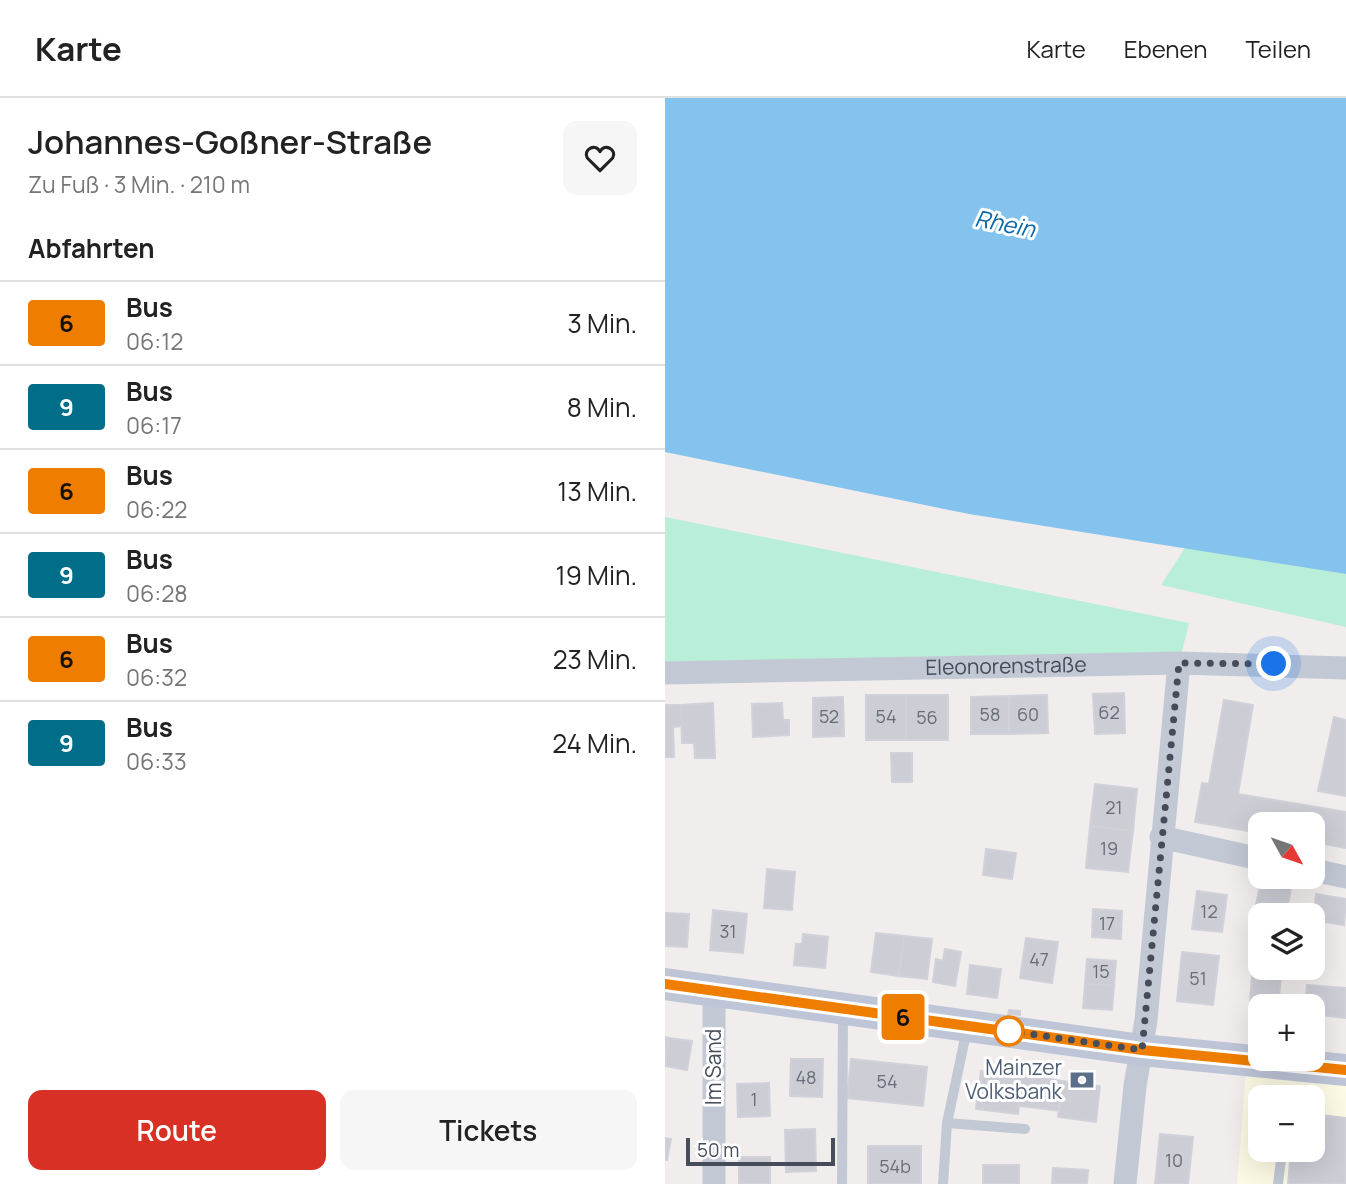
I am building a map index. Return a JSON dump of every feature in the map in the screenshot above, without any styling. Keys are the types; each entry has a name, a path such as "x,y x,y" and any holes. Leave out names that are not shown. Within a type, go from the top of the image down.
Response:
{"main road":[{"path":"665,984 1142,1050 1346,1070"}],"street":[{"name":"Eleonorenstraße","path":"665,673 1179,663 1346,667"},
{"path":"1125,1184 1135,1086 1142,1050 1179,663"},
{"path":"1161,837 1248,856"},
{"path":"1325,873 1346,877"},
{"name":"Im Sand","path":"714,992 714,1184"}],"lane":[{"path":"842,1184 843,1009"},
{"path":"943,1184 947,1123 968,1026"},
{"path":"947,1123 1025,1129"},
{"path":"1278,1184 1281,1162"}],"shaded area":[{"path":"1247,1060 1248,1071 1325,1071 1325,1069 1346,1071 1346,1184 1237,1184"}],"green space":[{"path":"665,517 1189,623 1179,663 665,673"},
{"path":"1185,548 1346,574 1346,627 1161,585"}],"water":[{"name":"Rhein","path":"665,98 1346,98 1346,574 969,514 665,452"}],"building":[{"path":"1124,693 1125,733 1095,734 1093,694"},
{"path":"866,695 906,695 906,740 866,740"},
{"path":"906,695 948,695 948,740 906,740"},
{"path":"1047,695 1048,733 1009,734 1009,696"},
{"path":"1009,696 1009,734 971,734 971,697"},
{"path":"843,697 844,736 813,737 813,698"},
{"path":"1224,700 1253,705 1238,794 1346,812 1346,848 1325,844 1325,812 1248,812 1248,831 1195,822 1202,783 1209,784"},
{"path":"713,703 715,758 695,758 694,743 682,743 681,705"},
{"path":"782,703 783,720 789,720 789,735 753,737 752,704"},
{"path":"665,705 681,705 682,726 673,727 674,757 665,757"},
{"path":"1334,717 1346,720 1346,796 1318,791"},
{"path":"891,753 912,753 912,782 892,782"},
{"path":"1095,784 1137,789 1133,831 1090,826"},
{"path":"1090,826 1133,831 1128,872 1086,868"},
{"path":"986,849 1016,853 1012,879 983,875"},
{"path":"767,869 795,872 792,910 764,908"},
{"path":"1259,889 1291,889 1288,903 1256,903"},
{"path":"1197,891 1227,895 1222,932 1192,929"},
{"path":"1316,894 1346,899 1344,925 1325,922 1325,903 1315,903"},
{"path":"1093,909 1122,911 1121,939 1092,937"},
{"path":"713,910 747,914 743,953 710,950"},
{"path":"665,913 689,914 687,947 665,946"},
{"path":"876,933 904,936 899,976 871,972"},
{"path":"803,934 828,937 825,968 794,965 796,944 802,944"},
{"path":"904,936 932,939 927,979 899,976"},
{"path":"1026,938 1058,942 1052,983 1020,978"},
{"path":"945,949 961,952 955,986 933,982 936,959 943,961"},
{"path":"1182,952 1219,956 1213,1005 1177,1001"},
{"path":"1087,959 1116,961 1114,986 1085,984"},
{"path":"970,965 1001,969 997,998 967,994"},
{"path":"1252,980 1281,980 1279,994 1251,994"},
{"path":"1085,984 1114,986 1112,1010 1083,1008"},
{"path":"1307,985 1346,988 1346,1018 1325,1015 1325,994 1306,994"},
{"path":"1009,1010 1020,1011 1020,1015 1008,1014"},
{"path":"665,1037 669,1038 665,1062"},
{"path":"669,1038 692,1041 687,1070 665,1066"},
{"path":"791,1059 823,1059 822,1097 790,1096"},
{"path":"851,1059 927,1067 923,1106 847,1098"},
{"path":"981,1071 1033,1077 1029,1107 1019,1106 1018,1114 976,1109"},
{"path":"1033,1077 1063,1081 1059,1111 1029,1107"},
{"path":"1063,1081 1100,1086 1096,1122 1058,1117"},
{"path":"769,1083 770,1116 738,1117 737,1084"},
{"path":"1325,1115 1346,1118 1346,1184 1288,1184 1290,1162 1325,1162"},
{"path":"815,1129 816,1171 786,1172 785,1130"},
{"path":"1160,1134 1193,1137 1188,1184 1155,1184"},
{"path":"665,1138 671,1139 667,1160 665,1160"},
{"path":"868,1146 921,1146 921,1184 868,1184"},
{"path":"739,1157 770,1157 770,1184 739,1184"},
{"path":"983,1165 1019,1165 1019,1184 983,1184"},
{"path":"1053,1168 1088,1170 1087,1184 1052,1184"}],"bus line":[{"name":"6","path":"665,984 1142,1050 1346,1070"}],"place":[{"name":"Mainzer Volksbank","path":"1082,1080"}],"route":[{"path":"1009,1031 1142,1050 1179,663 1274,664"}]}
